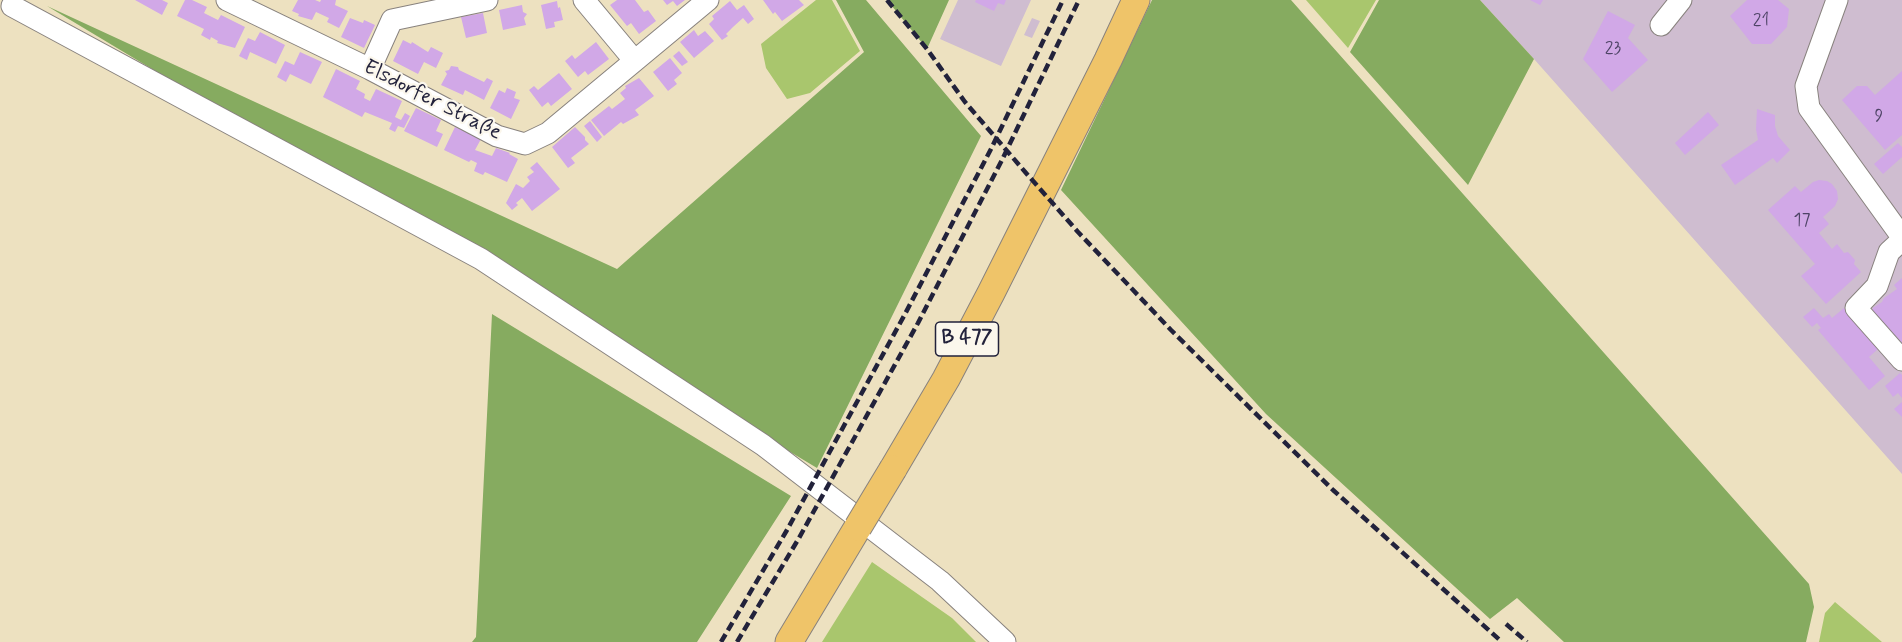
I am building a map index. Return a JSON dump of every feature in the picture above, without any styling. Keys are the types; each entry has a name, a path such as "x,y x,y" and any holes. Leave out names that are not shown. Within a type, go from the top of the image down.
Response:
{"main road":[{"name":"B 477","path":"789,642 946,379 1001,274 1136,0"}],"street":[{"name":"Elsdorfer Straße","path":"227,0 370,69 498,136 525,144 548,133 708,0"},
{"path":"370,69 392,20 487,0"},
{"path":"584,0 634,60"},
{"path":"1661,25 1681,0"},
{"path":"1837,0 1806,86 1809,108 1902,238 1889,252 1876,285 1856,308 1902,360"},
{"path":"8,8 481,259 763,445 940,581 1005,642"}],"shaded area":[{"path":"958,0 1031,0 1001,66 940,39"},
{"path":"1480,0 1902,0 1902,474 1534,59"},
{"path":"1032,18 1040,21 1032,38 1024,35"}],"green space":[{"path":"816,0 832,0 860,51 810,93 787,99 766,68 761,44"},
{"path":"836,0 866,0 981,136 817,468 47,6 617,269 864,52"},
{"path":"887,0 949,0 927,49"},
{"path":"1152,0 1291,0 1809,584 1814,607 1806,642 1564,642 1517,598 1490,619 1266,414 1061,190"},
{"path":"1306,0 1376,0 1348,48"},
{"path":"1379,0 1480,0 1534,59 1468,185 1350,52"},
{"path":"492,314 791,496 697,642 472,642 476,637"},
{"path":"872,562 952,618 976,642 822,642"},
{"path":"1835,602 1882,642 1819,642 1825,613"}],"building":[{"path":"135,0 162,0 168,3 162,15"},
{"path":"185,0 192,0 207,7 204,13 218,20 221,15 245,27 235,48 217,43 218,41 211,37 210,40 201,35 204,29 177,16"},
{"path":"298,0 320,2 321,0 336,0 335,5 348,11 339,28 327,22 329,18 316,12 312,20 298,16 299,14 292,11"},
{"path":"617,0 635,0 644,12 648,10 656,21 639,34 631,23 627,26 610,5"},
{"path":"663,0 685,0 677,6 673,1 667,5"},
{"path":"763,0 799,0 804,5 782,21 775,12 773,14"},
{"path":"976,0 1006,0 1004,5 998,3 994,11 975,2"},
{"path":"1530,0 1543,0 1540,5"},
{"path":"1747,0 1778,0 1789,9 1787,27 1771,44 1752,44 1730,16"},
{"path":"557,1 563,20 554,22 555,27 546,29 541,5"},
{"path":"730,1 737,10 744,5 754,19 748,24 743,18 722,40 709,24 714,19 712,16"},
{"path":"522,5 523,12 527,14 524,18 526,25 503,30 499,10"},
{"path":"1608,11 1635,25 1628,38 1648,60 1612,92 1583,59"},
{"path":"483,13 487,33 466,38 461,17"},
{"path":"350,18 363,23 364,20 375,25 364,48 341,37"},
{"path":"694,30 698,36 705,31 714,41 694,58 680,42"},
{"path":"260,32 285,45 276,64 250,52 247,60 239,56 248,38 255,41"},
{"path":"403,40 411,44 412,42 428,52 431,47 443,53 436,68 424,62 418,74 393,61"},
{"path":"596,42 609,59 588,75 585,71 578,77 565,61 572,55 575,59"},
{"path":"679,51 688,62 682,66 673,56"},
{"path":"300,52 322,62 311,84 290,74 286,82 277,77 285,61 294,65"},
{"path":"670,58 682,73 674,80 677,84 668,91 653,72"},
{"path":"451,66 458,67 459,70 484,82 487,78 493,81 484,100 465,90 463,95 441,85 447,74 445,71"},
{"path":"336,69 360,81 356,89 365,94 364,98 370,101 376,89 402,101 395,117 401,120 405,113 410,116 404,128 398,126 395,132 389,129 392,123 365,112 362,117 323,97"},
{"path":"1902,71 1902,135 1885,150 1842,100 1857,86 1867,86 1875,95"},
{"path":"559,73 572,89 551,106 548,102 542,107 529,90 534,86 538,90"},
{"path":"639,78 654,96 635,110 639,115 623,124 621,122 604,136 591,120 609,106 612,109 625,99 620,93 626,88 625,86"},
{"path":"507,88 516,92 514,98 520,100 511,119 490,108 499,90 505,93"},
{"path":"416,108 441,120 436,131 443,134 437,147 404,131"},
{"path":"1757,109 1775,115 1778,136 1790,150 1777,163 1773,158 1735,185 1721,165 1758,140"},
{"path":"1708,112 1719,125 1685,155 1675,143"},
{"path":"590,121 602,137 597,142 584,126"},
{"path":"455,127 481,139 475,150 492,156 496,148 518,159 507,182 485,172 483,175 474,171 477,163 471,160 469,162 444,150"},
{"path":"575,127 589,144 571,158 575,163 568,168 552,147"},
{"path":"1898,143 1902,147 1902,157 1883,174 1874,164"},
{"path":"537,162 560,189 532,211 522,198 512,210 506,203 516,184 523,188 530,181 527,177 534,172 530,168"},
{"path":"1819,180 1832,184 1837,191 1838,199 1835,206 1823,217 1829,224 1819,233 1832,249 1837,244 1844,253 1848,252 1861,272 1826,304 1801,276 1815,264 1768,210 1795,186 1801,192"},
{"path":"1902,278 1902,343 1895,335 1891,338 1872,312 1873,308 1897,289 1894,285"},
{"path":"1814,308 1823,318 1829,314 1832,318 1844,308 1878,349 1869,357 1885,376 1869,390 1818,330 1821,328 1817,323 1812,327 1803,317"},
{"path":"1900,373 1902,375 1902,398 1898,393 1893,397 1885,386"},
{"path":"1902,402 1902,417 1894,409"}],"railway":[{"path":"887,0 927,49 965,102 1026,173 1078,232 1171,330 1333,490 1502,642"},
{"path":"721,642 787,530 905,314 991,149 1063,0"},
{"path":"737,642 799,538 918,323 1002,160 1079,0"},
{"path":"1506,624 1527,642"}]}
